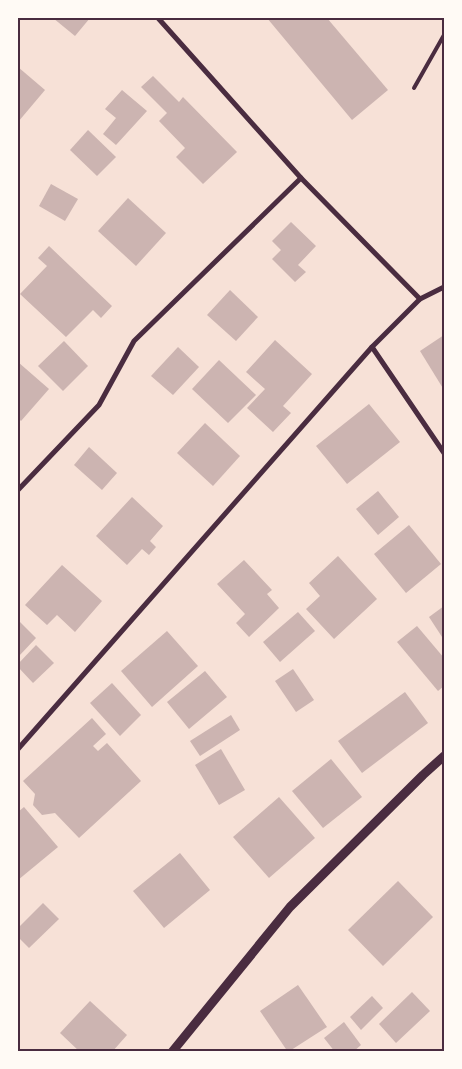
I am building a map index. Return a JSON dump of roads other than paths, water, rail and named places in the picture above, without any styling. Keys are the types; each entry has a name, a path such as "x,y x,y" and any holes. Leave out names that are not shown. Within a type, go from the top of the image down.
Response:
{"street":[{"path":"158,18 301,178 420,299"},
{"path":"18,490 99,405 134,341 301,178"},
{"path":"18,749 372,347 420,299 444,287"},
{"path":"372,347 444,453"},
{"path":"172,1052 290,907 422,775 444,756"}],"lane":[{"path":"414,88 444,35"}]}
